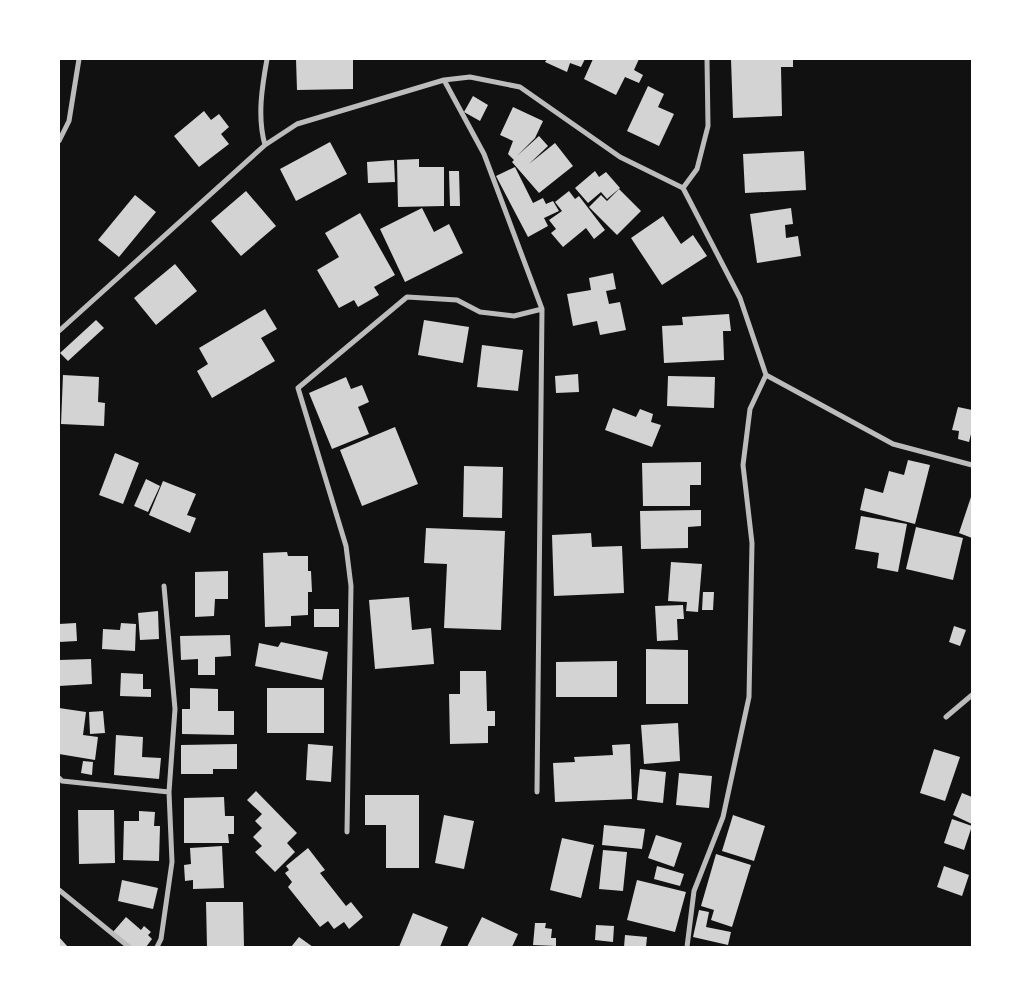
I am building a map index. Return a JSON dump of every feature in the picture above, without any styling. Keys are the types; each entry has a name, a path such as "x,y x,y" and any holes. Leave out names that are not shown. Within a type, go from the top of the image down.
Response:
{"street":[{"path":"59,141 69,121 79,59"},
{"path":"265,145 262,132 261,91 267,59"},
{"path":"682,188 698,169 708,126 706,59"},
{"path":"59,331 265,145 298,124 444,80 470,77 520,87 620,157 682,188 740,298 766,375 893,444 972,465"},
{"path":"444,80 484,154 542,309 536,792"},
{"path":"347,832 351,586 346,546 298,388 407,297 458,300 480,312 514,316 542,309"},
{"path":"688,947 694,892 723,817 749,697 752,542 743,465 750,410 766,375"},
{"path":"157,947 161,939 172,862 169,792 175,708 164,586"},
{"path":"946,718 972,695"},
{"path":"59,778 62,781 169,792"},
{"path":"59,890 129,947"}],"building":[{"path":"296,59 353,59 353,89 297,90"},
{"path":"547,59 585,59 581,67 570,63 567,72 545,62"},
{"path":"593,59 639,59 634,70 643,75 639,83 625,77 616,95 584,79"},
{"path":"731,59 793,59 793,67 781,67 782,116 733,118"},
{"path":"648,86 664,94 658,107 674,114 659,146 627,131"},
{"path":"473,96 488,105 480,121 464,112"},
{"path":"513,107 543,121 535,138 517,156 539,136 548,146 529,164 555,143 573,166 539,193 512,162 514,160 508,154 513,141 500,135"},
{"path":"204,111 211,120 219,114 229,127 221,134 229,144 199,167 174,136"},
{"path":"330,142 347,174 296,201 280,169"},
{"path":"804,151 806,190 745,193 743,154"},
{"path":"419,159 419,167 444,167 444,206 398,207 397,160"},
{"path":"394,160 395,182 368,183 367,162"},
{"path":"515,167 533,203 543,198 546,204 553,201 559,211 544,218 548,226 528,237 496,176"},
{"path":"449,171 459,171 460,206 450,206"},
{"path":"595,171 599,177 606,172 620,188 607,199 601,192 588,203 575,188"},
{"path":"619,189 641,211 617,235 589,207 601,195 607,201"},
{"path":"246,191 276,226 241,256 211,221"},
{"path":"569,191 575,199 579,196 605,230 594,239 586,228 563,247 551,233 556,229 549,220 562,211 555,202"},
{"path":"135,195 156,212 119,257 98,240"},
{"path":"422,208 434,232 449,224 463,253 405,282 380,229"},
{"path":"791,208 793,224 785,225 786,238 798,236 801,256 757,263 750,214"},
{"path":"360,213 395,275 374,287 379,295 358,307 354,300 339,308 317,270 339,257 325,233"},
{"path":"663,216 681,244 693,235 707,256 662,285 631,238"},
{"path":"175,264 197,291 156,325 134,298"},
{"path":"613,273 616,289 606,291 609,304 620,302 626,330 600,335 597,321 573,326 567,294 591,290 589,278"},
{"path":"265,309 277,329 261,338 275,361 212,398 197,371 208,364 199,348"},
{"path":"729,314 731,331 723,331 724,360 664,363 662,326 683,325 682,317"},
{"path":"96,320 104,328 68,361 60,353"},
{"path":"424,320 469,327 463,363 418,355"},
{"path":"482,345 523,350 518,391 477,387"},
{"path":"578,374 579,392 556,393 555,376"},
{"path":"63,375 99,377 98,402 105,403 104,426 61,424"},
{"path":"668,376 715,377 714,408 667,406"},
{"path":"346,377 351,389 362,385 369,402 358,407 369,434 332,449 309,393"},
{"path":"958,407 972,410 972,430 969,442 958,439 959,431 952,430"},
{"path":"613,408 636,417 640,409 653,414 651,422 661,425 652,447 605,430"},
{"path":"395,427 418,484 362,506 340,450"},
{"path":"115,453 139,463 123,504 99,495"},
{"path":"908,460 930,465 915,524 860,510 865,488 883,493 889,471 904,475"},
{"path":"701,462 701,485 690,485 690,506 643,506 642,463"},
{"path":"464,466 503,467 502,518 463,517"},
{"path":"146,479 160,486 148,512 134,506"},
{"path":"163,481 196,494 187,515 196,518 190,533 149,515"},
{"path":"972,494 972,538 959,533"},
{"path":"701,510 701,526 688,527 688,548 641,549 640,511"},
{"path":"861,516 907,524 898,572 877,568 879,553 855,549"},
{"path":"916,527 963,538 953,580 906,569"},
{"path":"426,528 505,531 501,630 444,628 447,564 424,563"},
{"path":"591,533 592,547 622,546 624,593 554,596 552,535"},
{"path":"287,552 288,556 308,556 308,571 311,571 312,592 308,592 308,615 291,616 291,626 265,627 263,553"},
{"path":"671,562 702,564 698,612 686,611 687,602 668,601"},
{"path":"228,571 228,599 215,599 214,616 195,617 195,572"},
{"path":"703,592 714,592 713,610 702,610"},
{"path":"409,597 412,630 431,628 434,664 375,669 369,600"},
{"path":"683,605 684,619 677,619 678,640 657,641 655,606"},
{"path":"314,609 339,609 339,627 314,627"},
{"path":"158,611 159,639 140,640 138,613"},
{"path":"76,623 77,641 59,642 59,624"},
{"path":"121,623 136,624 135,651 102,649 103,629 120,630"},
{"path":"954,626 966,630 960,646 949,642"},
{"path":"230,635 231,656 215,657 215,675 198,675 198,659 181,660 180,636"},
{"path":"281,642 328,652 322,680 255,666 259,643 278,647"},
{"path":"646,649 688,650 688,704 646,704"},
{"path":"91,659 92,684 59,686 59,660"},
{"path":"617,661 617,697 556,697 556,662"},
{"path":"460,671 486,671 487,711 495,711 495,726 488,726 488,743 450,744 449,694 460,694"},
{"path":"121,673 143,674 143,689 151,689 151,697 120,696"},
{"path":"190,688 218,689 218,711 234,711 234,735 182,734 182,709 190,709"},
{"path":"267,688 324,688 324,733 267,733"},
{"path":"59,708 86,712 83,735 98,737 95,760 59,754"},
{"path":"103,711 105,733 90,734 89,712"},
{"path":"678,723 680,761 644,764 641,725"},
{"path":"116,735 143,737 142,757 161,758 159,779 114,775"},
{"path":"237,744 237,769 213,769 213,774 181,774 181,745"},
{"path":"308,744 333,746 331,782 306,780"},
{"path":"630,744 632,799 555,802 553,763 575,762 574,757 613,755 612,745"},
{"path":"934,749 960,757 945,801 920,793"},
{"path":"83,761 93,762 92,775 81,773"},
{"path":"640,769 666,772 663,803 637,800"},
{"path":"679,773 712,776 709,808 676,805"},
{"path":"256,791 297,833 287,843 295,852 275,872 255,852 262,846 253,837 262,828 255,821 262,814 247,800"},
{"path":"962,793 972,797 972,824 953,815"},
{"path":"365,795 419,795 419,868 386,868 386,825 365,825"},
{"path":"224,797 225,816 234,816 234,834 228,834 229,843 184,843 184,798"},
{"path":"78,810 114,810 115,863 79,864"},
{"path":"139,811 155,812 154,826 160,826 159,861 123,860 124,821 139,821"},
{"path":"444,815 474,821 464,869 435,863"},
{"path":"733,815 765,826 754,861 722,851"},
{"path":"952,819 972,826 964,850 944,843"},
{"path":"604,825 645,829 642,849 602,845"},
{"path":"656,835 682,843 674,867 648,858"},
{"path":"562,838 594,845 581,898 550,890"},
{"path":"222,846 224,888 193,889 193,880 185,881 184,865 191,864 190,848"},
{"path":"308,848 325,870 320,873 346,906 351,902 363,917 349,929 344,922 334,929 328,921 320,927 288,887 292,882 285,873 289,870 286,866"},
{"path":"603,850 627,852 623,891 599,889"},
{"path":"716,854 751,865 732,927 711,920 714,910 701,906"},
{"path":"657,866 684,874 680,886 654,879"},
{"path":"944,866 969,875 962,896 937,887"},
{"path":"122,880 158,888 153,909 118,901"},
{"path":"637,880 686,892 675,932 627,920"},
{"path":"206,902 243,902 244,947 207,947"},
{"path":"699,910 709,912 706,927 731,932 728,945 693,937"},
{"path":"413,913 448,927 440,947 399,947"},
{"path":"126,917 141,930 144,926 151,932 148,935 152,939 146,947 131,947 113,932"},
{"path":"482,917 518,934 512,947 467,947"},
{"path":"535,923 546,923 545,928 552,929 551,938 556,938 556,946 533,945"},
{"path":"596,925 614,926 613,942 595,940"},
{"path":"625,935 647,937 646,947 624,947"},
{"path":"59,937 68,947 59,947"},
{"path":"299,937 313,947 291,947"}]}
